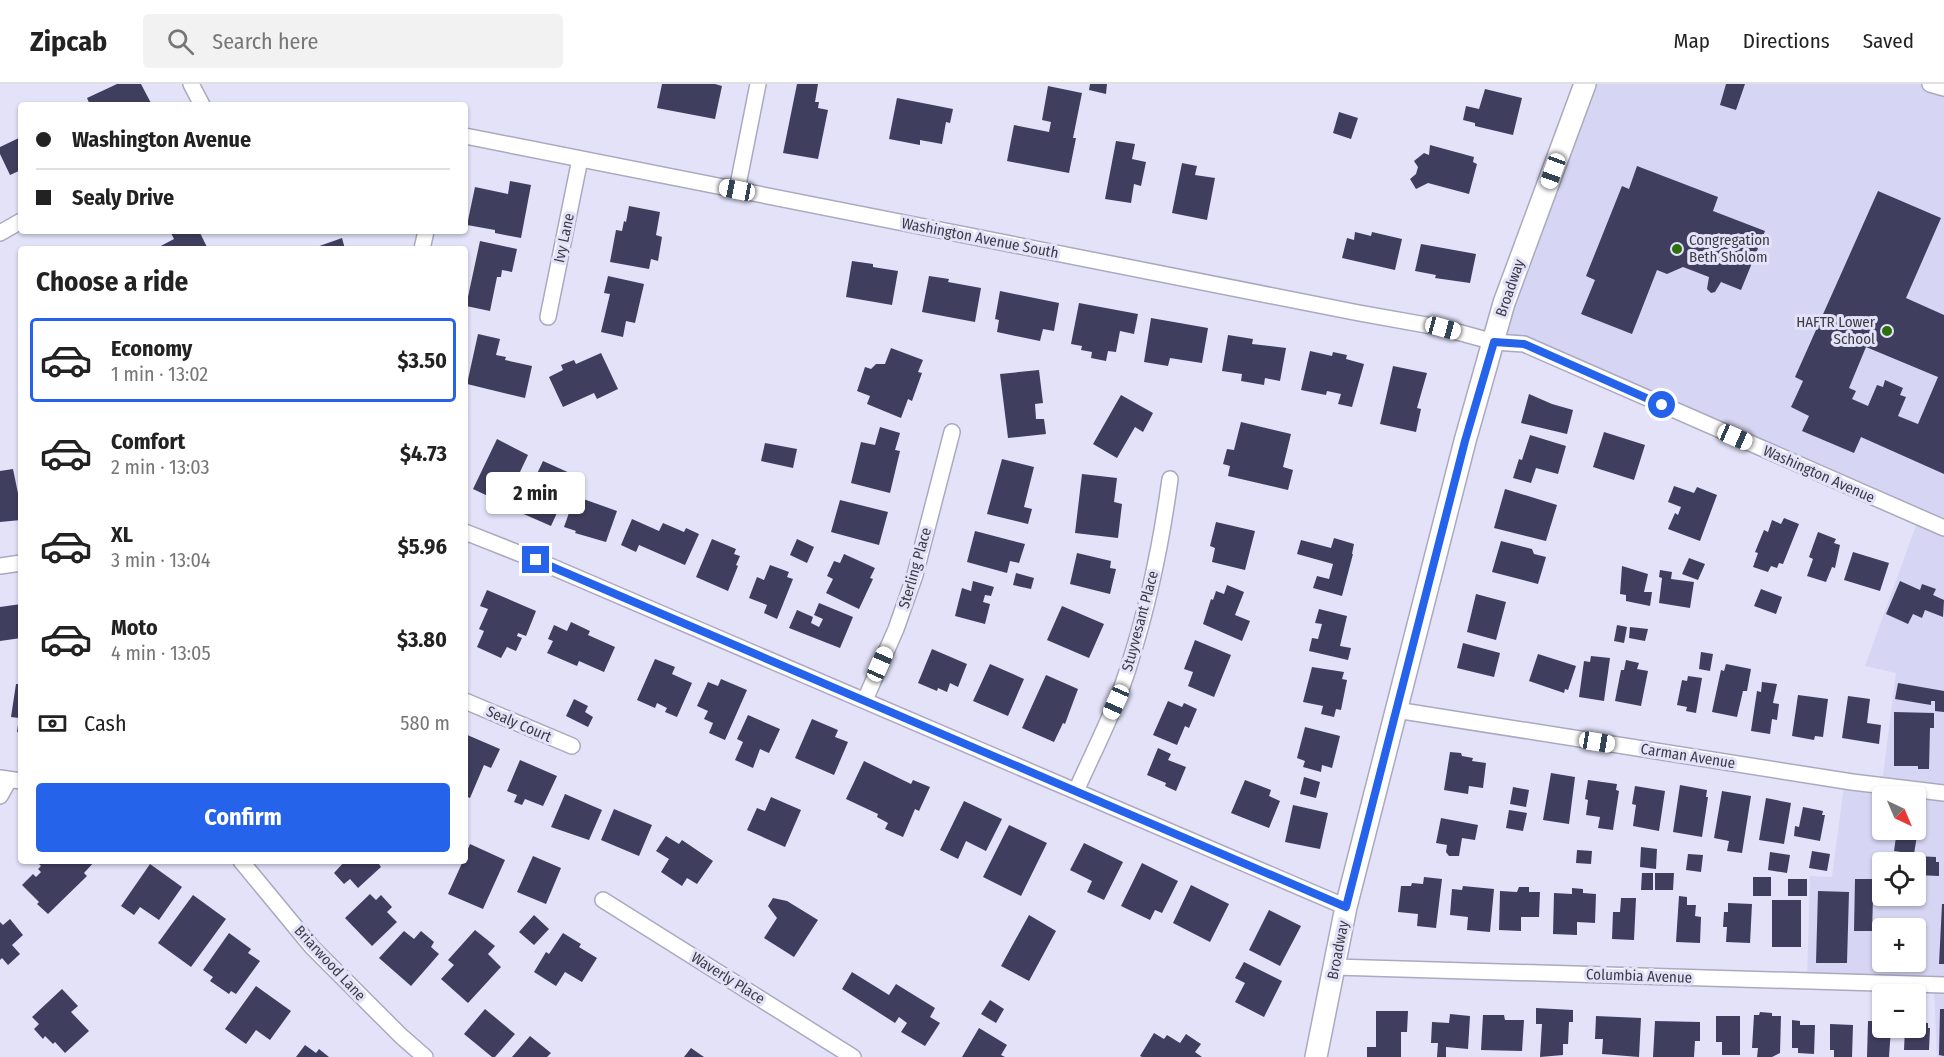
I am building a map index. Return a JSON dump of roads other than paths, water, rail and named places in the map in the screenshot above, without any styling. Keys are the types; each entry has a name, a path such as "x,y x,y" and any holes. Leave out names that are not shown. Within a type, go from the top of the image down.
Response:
{"main road":[{"name":"Broadway","path":"1316,1057 1346,907 1465,441 1504,303 1585,84"}],"street":[{"path":"191,84 200,102"},
{"path":"737,190 758,84"},
{"path":"1930,84 1944,88"},
{"name":"Washington Avenue South","path":"468,137 1347,311 1443,328 1494,342"},
{"name":"Ivy Lane","path":"548,317 580,159"},
{"path":"0,233 18,223"},
{"name":"Washington Avenue","path":"1494,342 1524,344 1944,528"},
{"name":"Sterling Place","path":"864,700 896,629 915,575 952,432"},
{"name":"Stuyvesant Place","path":"1076,791 1116,702 1131,659 1164,530 1170,479"},
{"path":"468,533 536,560 1346,907"},
{"path":"0,566 18,563"},
{"name":"Sealy Court","path":"468,702 573,746"},
{"name":"Carman Avenue","path":"1396,710 1852,782 1944,793"},
{"path":"0,796 10,780"},
{"name":"Briarwood Lane","path":"243,864 312,947 425,1057"},
{"name":"Waverly Place","path":"603,900 853,1057"},
{"name":"Columbia Avenue","path":"1335,967 1944,985"}],"place":[{"name":"Congregation Beth Sholom","path":"1677,249"},
{"name":"HAFTR Lower School","path":"1887,331"}]}
